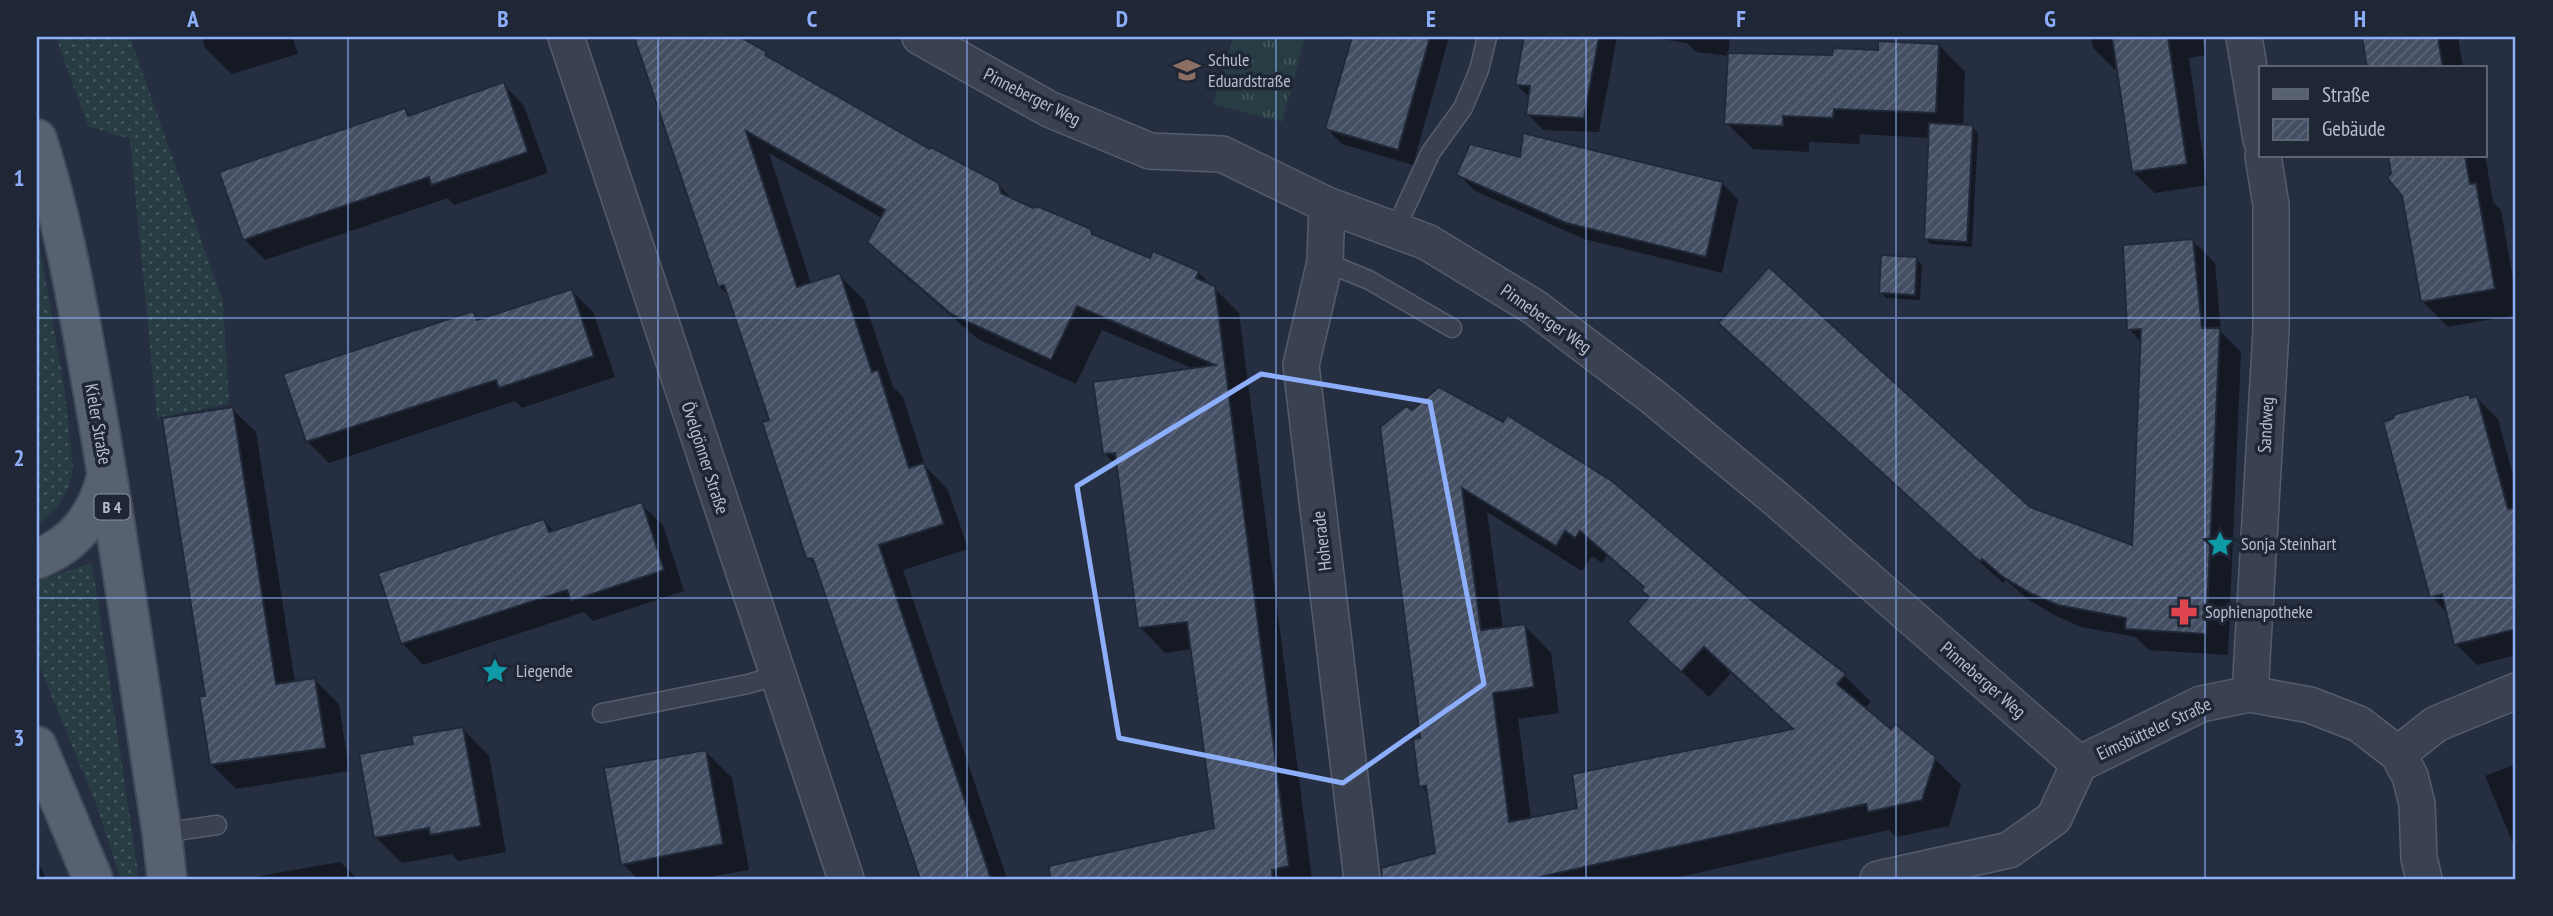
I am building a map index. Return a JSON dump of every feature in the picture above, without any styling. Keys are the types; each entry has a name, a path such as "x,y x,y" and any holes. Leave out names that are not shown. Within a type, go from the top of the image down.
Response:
{"main road":[{"name":"Kieler Straße","path":"37,139 73,278 107,475 167,879"},
{"name":"B 4","path":"37,559 60,548 82,528 102,495 107,475"},
{"path":"37,746 93,879"}],"street":[{"name":"Övelgönner Straße","path":"566,37 846,879"},
{"name":"Pinneberger Weg","path":"920,37 1049,109 1150,150 1222,154 1328,205 1427,242 1534,307 1653,397 1775,498 2079,764"},
{"path":"2244,37 2259,128"},
{"name":"Sandweg","path":"2250,694 2271,330 2271,205 2263,158"},
{"name":"Hoherade","path":"1328,205 1325,262 1301,365 1362,879"},
{"path":"2398,754 2436,724 2516,691"},
{"name":"Eimsbütteler Straße","path":"1878,879 2009,850 2054,818 2079,764 2201,704 2250,694 2310,705 2363,726 2398,754 2410,776 2417,804 2419,858 2424,879"}],"lane":[{"path":"1395,230 1431,152 1463,108 1479,70 1487,37"},
{"path":"1325,262 1369,280 1452,328"},
{"path":"602,713 748,684 778,675"},
{"path":"162,833 217,825"}],"highlighted area":[{"path":"1261,374 1430,402 1484,684 1343,783 1119,738 1077,486"}],"green space":[{"path":"56,37 130,37 223,302 229,404 157,418 130,139 88,126"},
{"path":"1234,37 1305,37 1282,122 1213,104"},
{"path":"37,233 65,392 73,468 61,501 51,514 37,525"},
{"path":"92,563 139,879 121,879 95,801 37,660 37,581"}],"building":[{"path":"634,37 740,37 767,52 765,55 930,149 931,147 999,183 1001,193 1091,229 1092,234 1150,258 1153,251 1199,271 1196,278 1215,286 1289,866 1272,870 1273,879 1050,879 1049,866 1214,828 1187,622 1138,628 1115,453 1103,454 1093,382 1215,365 1077,306 1051,360 951,314 867,242 885,210 746,131 797,287 840,273 872,372 878,370 909,468 924,463 944,524 879,545 991,879 920,879 813,559 806,558 762,422 769,420 724,285 718,287"},
{"path":"1352,37 1430,37 1398,150 1325,129"},
{"path":"1524,37 1599,37 1584,118 1526,115 1530,86 1515,85"},
{"path":"2112,37 2168,37 2187,164 2132,172"},
{"path":"2362,37 2438,37 2443,66 2367,66"},
{"path":"1878,41 1939,44 1936,113 1834,109 1833,118 1783,116 1783,126 1724,124 1728,53 1832,55 1833,48 1878,50"},
{"path":"504,82 528,152 431,185 429,177 243,240 219,172 405,108 408,116"},
{"path":"1929,123 1973,125 1967,242 1924,239"},
{"path":"1523,133 1723,182 1706,257 1566,223 1456,175 1470,144 1520,157"},
{"path":"2388,158 2465,158 2470,184 2476,183 2495,289 2421,302 2402,196 2387,178 2391,173"},
{"path":"2193,239 2202,328 2220,328 2206,634 2125,629 2126,618 2058,605 2003,577 1982,559 1980,562 1718,323 1769,267 2030,507 2132,545 2141,329 2127,330 2123,245"},
{"path":"1881,255 1917,257 1915,295 1879,293"},
{"path":"572,289 594,356 499,388 496,380 306,442 283,374 473,311 477,320"},
{"path":"1439,387 1503,422 1507,415 1612,481 1756,604 1846,674 1837,684 1891,729 1895,724 1936,757 1922,800 1868,812 1866,804 1531,879 1382,879 1381,868 1435,853 1426,786 1419,787 1413,739 1420,738 1380,427 1406,406 1412,410","holes":["1462,488 1556,546 1565,531 1575,538 1580,531 1644,587 1641,590 1649,597 1627,622 1681,672 1704,647 1793,729 1572,774 1577,808 1509,822 1493,693 1534,687 1525,624 1481,630"]},
{"path":"2469,394 2470,398 2477,396 2508,509 2516,508 2516,629 2454,645 2442,594 2430,598 2383,422 2394,418 2393,415"},
{"path":"233,407 276,684 315,678 326,748 210,765 199,696 205,696 162,418"},
{"path":"642,502 664,570 571,601 567,590 401,644 378,573 544,519 549,532"},
{"path":"463,727 481,826 430,835 429,828 374,838 359,754 413,744 411,736"},
{"path":"706,750 723,844 621,865 604,768"}],"place":[{"name":"Schule Eduardstraße","path":"1187,70"},
{"name":"Sonja Steinhart","path":"2220,544"},
{"name":"Sophienapotheke","path":"2184,612"},
{"name":"Liegende","path":"495,671"}]}
